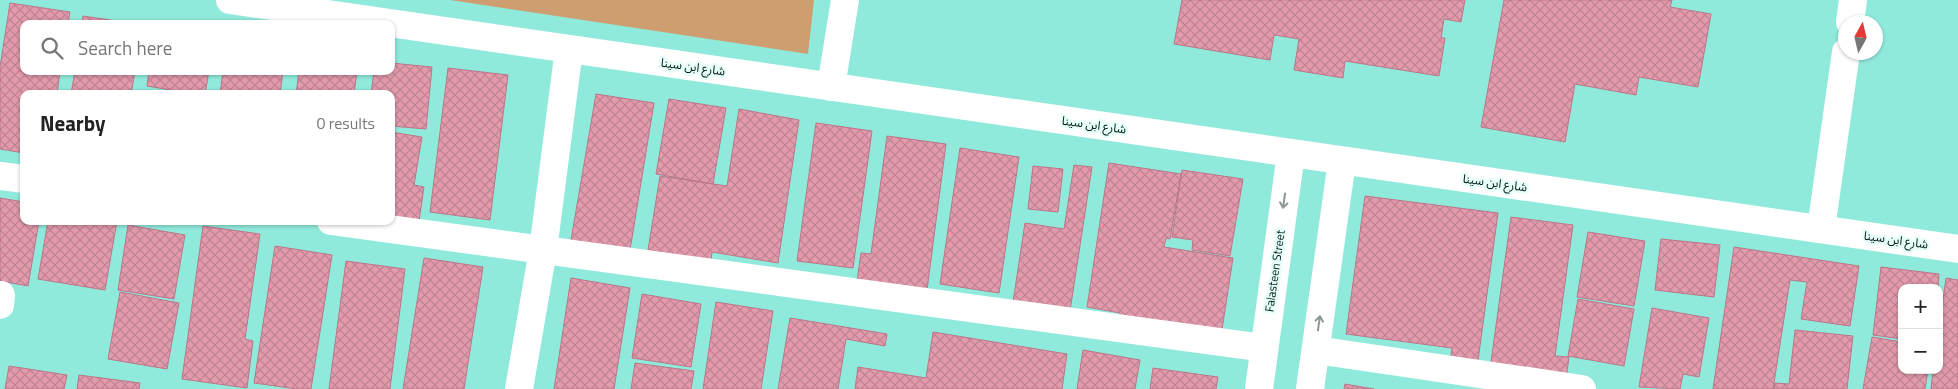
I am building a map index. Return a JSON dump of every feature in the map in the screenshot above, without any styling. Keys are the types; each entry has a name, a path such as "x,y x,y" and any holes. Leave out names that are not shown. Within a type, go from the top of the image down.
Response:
{"street":[{"name":"شارع ابن سينا","path":"230,0 368,20"},
{"path":"831,87 845,0"},
{"path":"1851,15 1854,0"},
{"name":"شارع ابن سينا","path":"395,24 1958,249"},
{"path":"519,389 543,250 569,49"},
{"path":"1821,229 1845,60"},
{"name":"Falasteen Street","path":"1259,389 1291,153"},
{"path":"1310,389 1342,160"},
{"path":"0,176 20,178"},
{"path":"360,225 1264,348"},
{"path":"1316,350 1582,389"}],"shaded area":[{"path":"450,0 814,0 808,54"}],"building":[{"path":"1182,0 1465,0 1461,22 1444,19 1441,38 1445,38 1439,76 1345,61 1343,78 1294,70 1299,39 1274,35 1270,60 1174,44"},
{"path":"1504,0 1672,0 1670,7 1711,14 1698,87 1639,77 1636,95 1575,84 1565,142 1481,127"},
{"path":"10,3 70,12 69,20 20,20 20,75 59,75 58,90 20,90 20,152 0,149 0,67"},
{"path":"83,16 110,20 82,20"},
{"path":"395,63 432,67 426,129 395,126 395,90 372,90 373,75 395,75"},
{"path":"448,68 508,75 490,220 430,212"},
{"path":"74,75 134,75 132,90 72,90"},
{"path":"148,75 208,75 206,90 170,90 147,86"},
{"path":"222,75 282,75 281,90 221,90"},
{"path":"298,75 356,75 355,90 297,90"},
{"path":"596,94 654,103 630,250 571,240"},
{"path":"669,99 726,108 713,184 656,174"},
{"path":"739,109 799,120 778,263 712,252 711,260 648,250 660,176 727,186"},
{"path":"816,123 872,131 853,268 797,261"},
{"path":"395,133 422,137 414,185 424,187 419,221 395,217"},
{"path":"887,136 946,144 927,290 857,281 861,253 871,254"},
{"path":"960,148 1019,157 999,293 940,284"},
{"path":"1109,163 1181,174 1170,239 1166,238 1164,247 1233,258 1221,336 1119,320 1120,313 1087,307"},
{"path":"1074,165 1092,167 1070,311 1013,302 1025,223 1064,229"},
{"path":"1033,166 1063,169 1058,212 1028,209"},
{"path":"1182,170 1243,179 1230,256 1192,250 1193,240 1172,237"},
{"path":"1365,196 1498,213 1477,368 1450,364 1452,348 1346,334"},
{"path":"0,198 20,201 20,225 38,225 28,286 0,281"},
{"path":"1511,217 1573,225 1555,356 1569,357 1566,379 1490,369"},
{"path":"47,225 116,225 105,290 38,279"},
{"path":"128,225 185,235 174,299 118,290"},
{"path":"203,226 260,234 245,339 253,341 247,388 182,379"},
{"path":"1588,232 1645,241 1634,306 1577,297"},
{"path":"1661,239 1720,245 1714,297 1655,290"},
{"path":"275,246 332,255 311,389 254,383"},
{"path":"1734,247 1859,266 1850,326 1801,319 1807,282 1790,280 1773,389 1713,389"},
{"path":"424,258 483,267 464,389 403,389"},
{"path":"346,261 405,269 390,389 329,389"},
{"path":"1881,267 1939,274 1938,284 1898,284 1898,338 1873,335"},
{"path":"571,278 630,288 614,389 554,389"},
{"path":"1946,278 1958,280 1958,389 1931,389 1933,374 1943,374 1943,300"},
{"path":"120,292 179,303 167,369 108,359"},
{"path":"642,294 701,304 691,367 632,358"},
{"path":"1578,299 1634,309 1624,366 1568,356"},
{"path":"716,302 773,311 761,389 703,389"},
{"path":"1652,308 1709,318 1699,377 1683,374 1680,389 1639,387"},
{"path":"790,318 887,334 885,346 846,339 838,389 778,389"},
{"path":"1795,330 1853,336 1847,389 1774,389 1775,383 1789,384"},
{"path":"933,332 1067,354 1062,389 855,389 858,367 926,378"},
{"path":"1872,337 1898,341 1898,374 1927,374 1925,389 1863,389"},
{"path":"1083,350 1140,360 1135,389 1077,389"},
{"path":"635,363 694,371 691,389 631,389"},
{"path":"9,366 67,375 64,389 5,389"},
{"path":"1153,368 1218,377 1216,389 1150,389"},
{"path":"79,375 140,383 139,389 77,389"},
{"path":"1345,384 1374,389 1344,389"}]}
